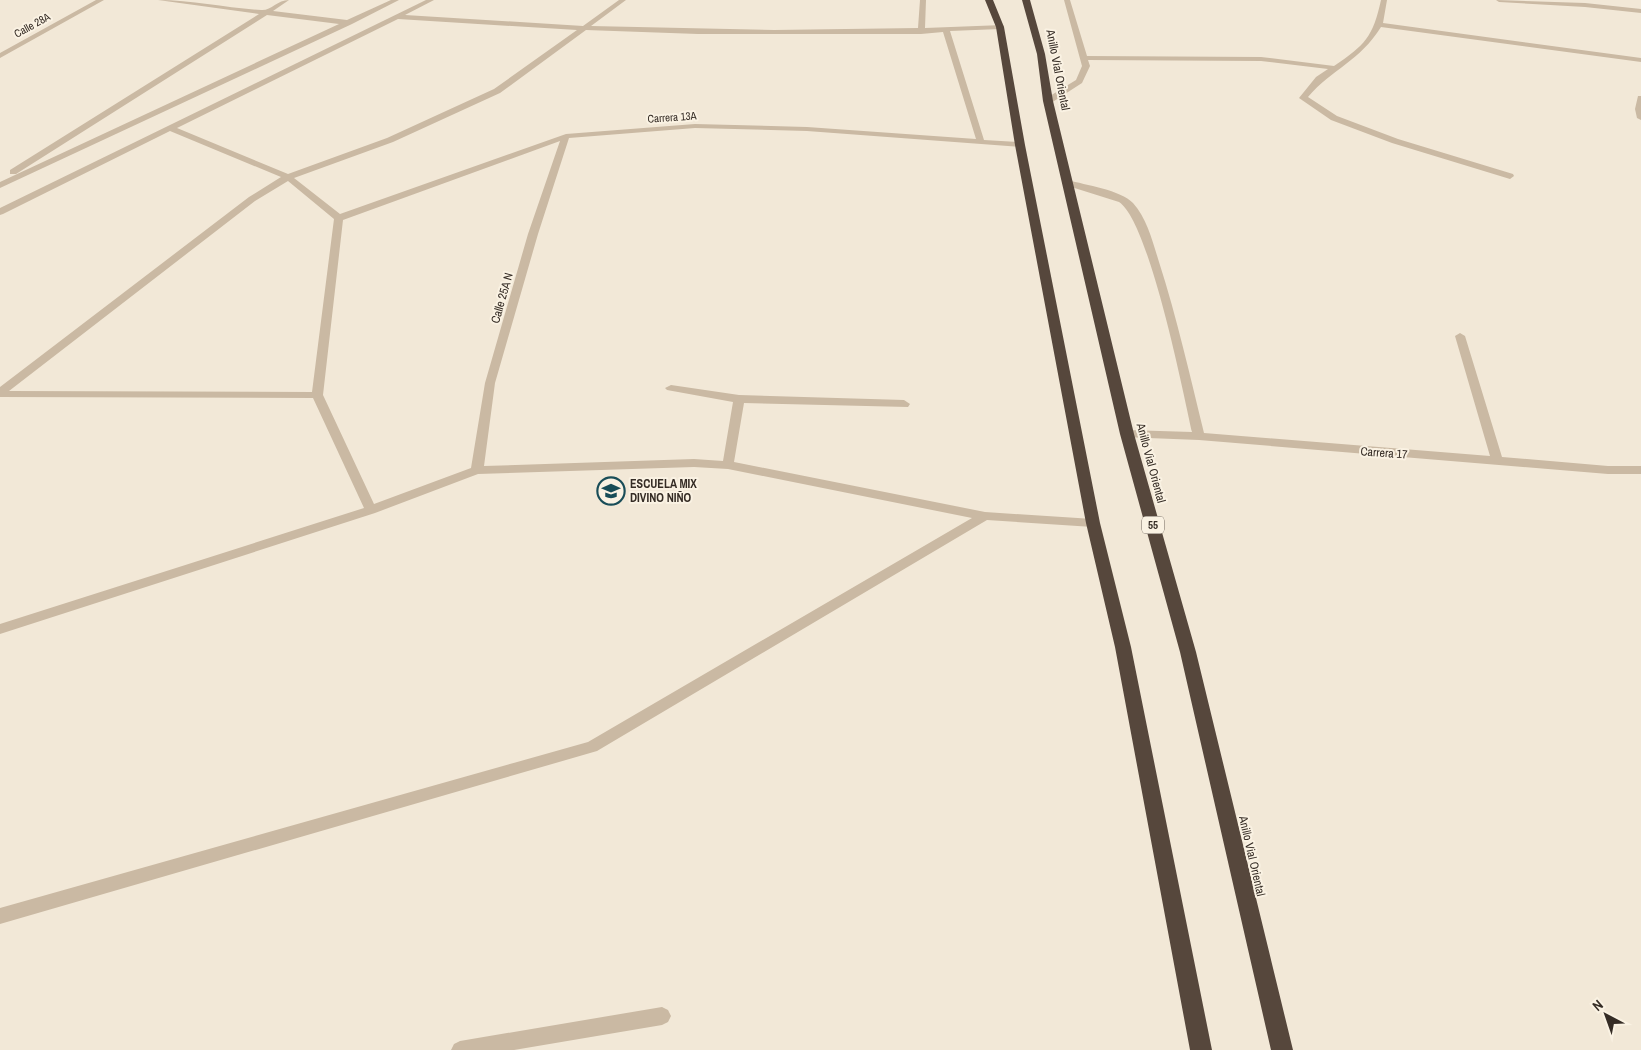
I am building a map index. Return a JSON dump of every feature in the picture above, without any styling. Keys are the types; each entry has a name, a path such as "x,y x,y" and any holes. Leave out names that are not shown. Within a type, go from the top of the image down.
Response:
{"highway":[{"path":"989,0 1000,27 1020,145 1093,523 1123,647 1201,1050"},
{"name":"Anillo Vial Oriental","path":"1026,0 1041,54 1048,101 1127,434 1188,652 1282,1050"}],"street":[{"name":"Calle 28A","path":"0,56 101,0"},
{"path":"161,0 350,23"},
{"path":"0,180 286,0"},
{"path":"0,185 396,0"},
{"path":"0,212 431,0"},
{"path":"0,393 252,199 288,177 390,140 497,91 623,0"},
{"path":"921,32 923,0"},
{"path":"1048,101 1079,81 1086,66 1086,58 1068,0"},
{"path":"1384,0 1379,25 1368,42 1352,57 1319,79 1303,98 1334,118 1395,141 1510,176"},
{"path":"1499,0 1583,2 1641,11"},
{"path":"397,17 583,28 801,34 921,32 1000,27"},
{"path":"1379,25 1641,60"},
{"path":"946,30 982,142"},
{"path":"1086,58 1260,59 1335,68"},
{"path":"1641,98 1639,109 1641,118"},
{"name":"Carrera 13A","path":"339,218 566,136 704,127 807,129 1020,145"},
{"path":"168,128 288,177 339,218 317,395 370,510"},
{"name":"Calle 25A N","path":"477,470 490,383 533,234 566,136"},
{"path":"1068,183 1112,196 1130,205 1139,220 1156,268 1199,436"},
{"path":"1460,336 1497,461"},
{"path":"672,388 739,399 904,404"},
{"path":"0,393 317,395"},
{"path":"728,465 739,399"},
{"name":"Carrera 17","path":"1127,434 1199,436 1608,470 1641,470"},
{"path":"0,629 370,510 477,470 694,463 728,465 986,516 1093,523"},
{"path":"0,916 592,746 986,516"},
{"path":"460,1050 662,1016"}],"place":[{"name":"ESCUELA MIX DIVINO NIÑO","path":"611,491"}]}
